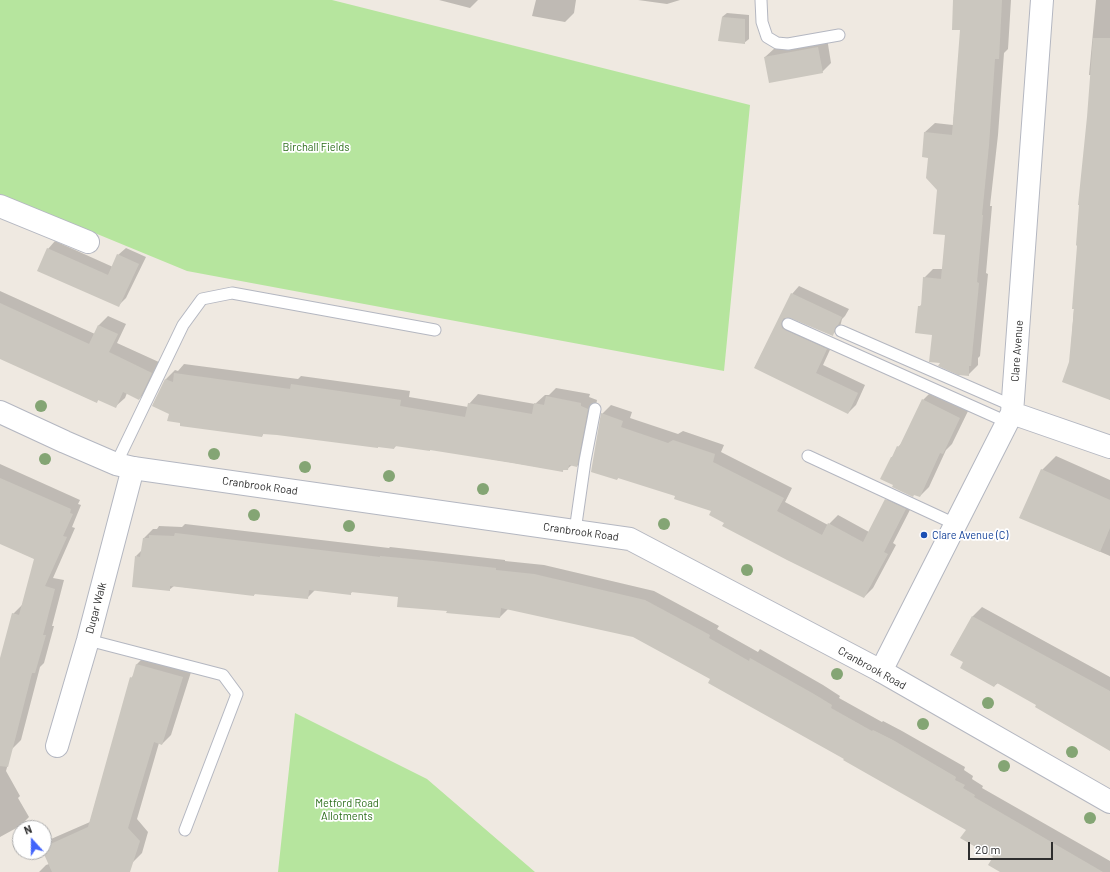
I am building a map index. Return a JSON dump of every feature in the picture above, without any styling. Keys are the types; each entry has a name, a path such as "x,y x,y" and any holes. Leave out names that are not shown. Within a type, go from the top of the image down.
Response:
{"street":[{"name":"Clare Avenue","path":"881,671 1011,413 1042,0"},
{"path":"0,206 88,242"},
{"name":"Cranbrook Road","path":"0,412 65,442 125,466 630,538 881,671 1110,802"},
{"path":"1011,413 1110,448"},
{"name":"Dugar Walk","path":"57,746 88,640 125,466"}],"lane":[{"path":"761,0 762,22 767,36 777,43 788,44 839,35"},
{"path":"125,466 183,325 202,299 232,293 435,330"},
{"path":"788,324 1011,413"},
{"path":"841,331 1011,413"},
{"path":"575,531 595,409"},
{"path":"808,456 955,524"},
{"path":"88,640 223,675 236,694 185,830"}],"green space":[{"name":"Birchall Fields","path":"0,0 332,0 750,105 724,371 187,271 0,194"},
{"name":"Metford Road Allotments","path":"295,713 427,779 535,872 278,872"}],"building":[{"path":"953,0 1002,0 999,59 995,59 977,282 979,283 969,376 958,375 938,366 940,363 929,362 932,335 915,333 918,306 921,306 923,277 941,279 945,235 933,234 937,190 926,178 928,158 922,157 924,132 952,135 960,30 952,30"},
{"path":"722,17 745,19 745,44 718,41"},
{"path":"1093,38 1110,38 1110,400 1062,382 1069,362 1074,309 1072,309 1077,246 1078,205"},
{"path":"818,47 823,73 769,83 764,57"},
{"path":"47,248 108,275 117,254 139,264 119,307 37,271"},
{"path":"791,293 842,317 835,328 833,336 790,318 784,318 781,324 782,328 785,330 827,349 816,373 858,393 848,414 754,368"},
{"path":"0,303 89,344 98,325 118,334 109,352 152,373 139,400 123,392 116,408 98,400 97,403 0,359"},
{"path":"174,373 290,389 291,384 401,400 400,406 465,417 468,403 532,414 534,403 544,405 546,396 581,403 581,406 588,409 577,467 569,465 568,470 563,470 563,472 430,450 395,446 394,449 378,448 277,435 263,434 262,437 180,426 180,423 167,421 169,414 152,406 165,379 173,382"},
{"path":"922,399 960,418 943,454 940,453 920,497 914,495 913,497 892,487 893,485 880,479 897,446 899,447"},
{"path":"601,413 623,421 621,427 668,443 673,440 715,454 713,462 784,498 777,511 822,535 828,523 863,542 885,499 906,509 884,552 888,554 864,598 722,526 724,523 709,515 711,511 674,499 675,496 618,478 617,480 591,472"},
{"path":"1041,469 1110,500 1110,528 1100,552 1019,518"},
{"path":"0,478 71,509 70,513 73,514 63,536 67,537 45,586 55,589 43,635 46,635 35,673 32,673 8,767 0,766 0,658 12,613 19,615 34,559 0,544"},
{"path":"175,533 380,557 496,568 496,570 534,574 645,600 710,635 709,638 749,661 750,658 814,694 832,705 831,708 872,731 873,730 893,740 956,777 955,780 965,785 963,788 975,795 974,797 1103,872 1000,872 988,865 993,857 960,838 966,830 843,760 844,759 708,683 710,679 633,637 501,608 500,618 446,613 447,611 397,607 398,597 351,592 351,595 309,590 308,599 254,594 254,596 170,586 170,591 132,587 135,556 140,557 143,538 149,538 149,535 174,536"},
{"path":"972,616 1110,691 1110,751 1035,707 1036,705 997,683 994,687 960,668 963,662 950,655"},
{"path":"136,664 183,677 162,745 154,742 128,828 140,841 130,872 52,872 47,860 52,860 52,843 88,827 130,677 132,678"}],"place":[{"name":"Clare Avenue (C)","path":"924,535"}]}
